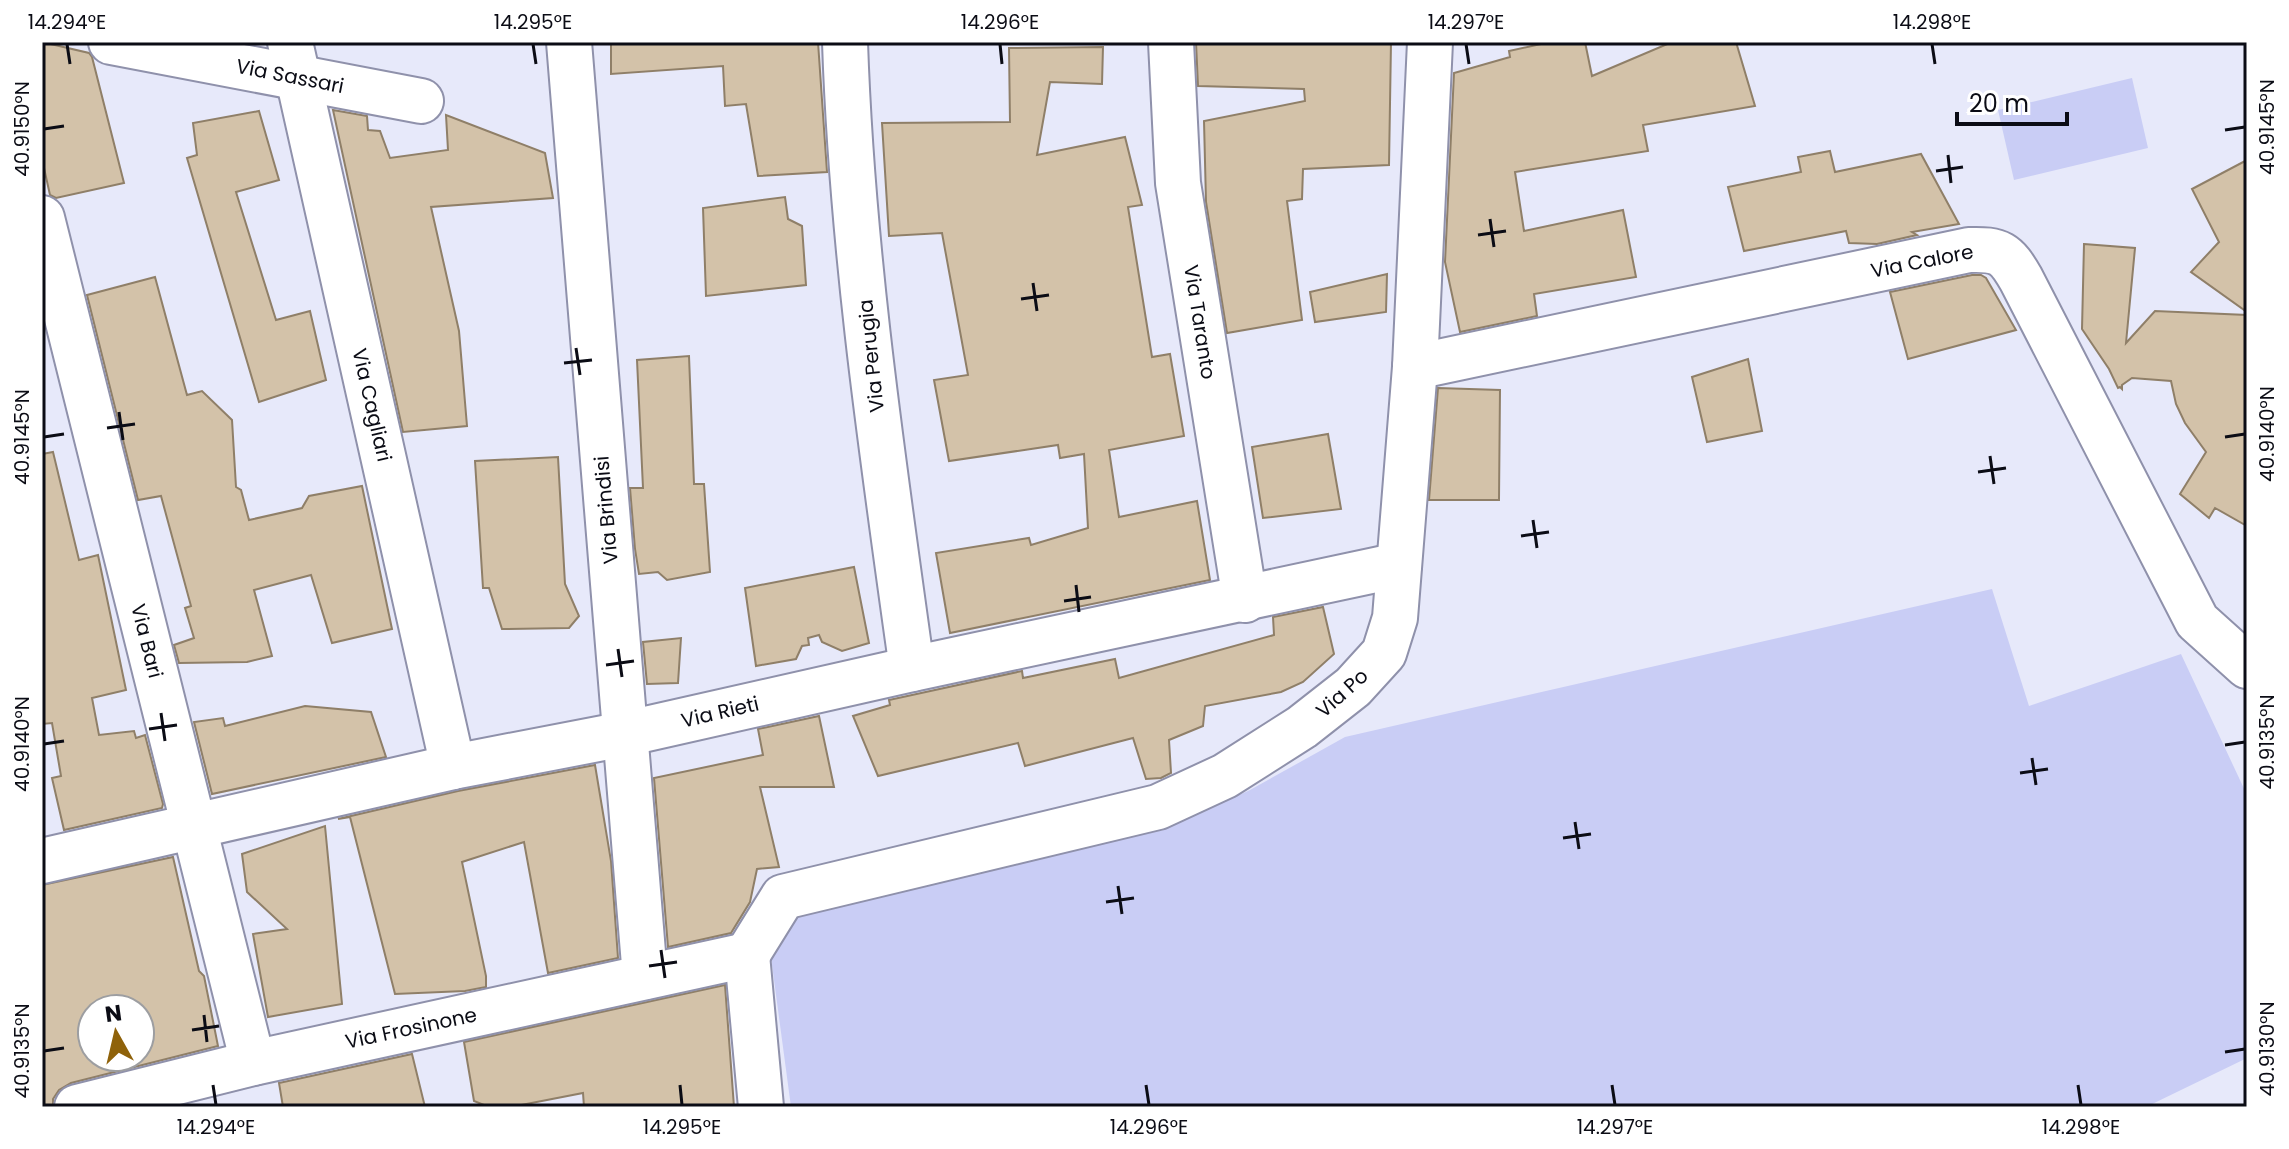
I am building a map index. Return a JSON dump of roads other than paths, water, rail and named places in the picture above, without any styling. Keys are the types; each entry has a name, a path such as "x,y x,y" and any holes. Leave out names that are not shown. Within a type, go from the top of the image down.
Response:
{"street":[{"name":"Via Sassari","path":"111,42 294,60 421,101"},
{"name":"Via Brindisi","path":"569,42 645,977"},
{"name":"Via Perugia","path":"845,42 847,104 873,385 912,669"},
{"name":"Via Taranto","path":"1171,42 1178,183 1245,600"},
{"name":"Via Po","path":"747,955 783,897 1158,807 1225,776 1302,727 1353,687 1384,653 1395,618 1415,367 1430,42"},
{"name":"Via Cagliari","path":"294,60 453,767"},
{"name":"Via Bari","path":"42,218 253,1063"},
{"name":"Via Calore","path":"1415,367 1969,250 1991,249 2009,258 2021,279 2197,621 2247,666"},
{"name":"Via Rieti","path":"42,861 453,767 624,734 1399,565"},
{"name":"Via Frosinone","path":"77,1107 253,1063 747,955"},
{"path":"747,955 761,1107"}]}
